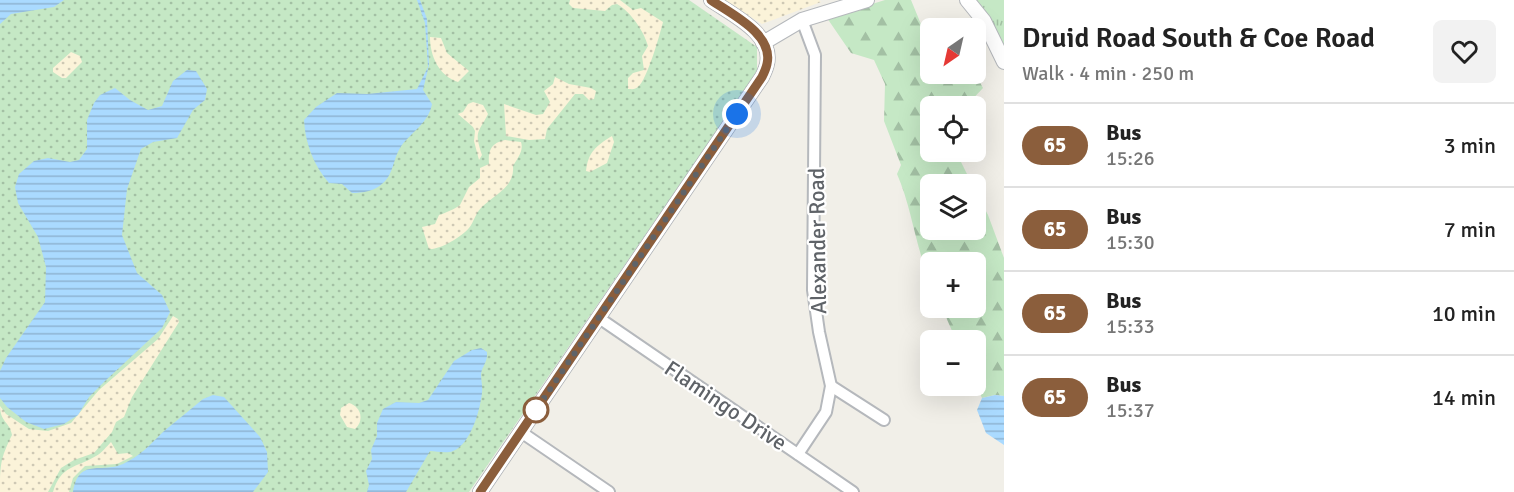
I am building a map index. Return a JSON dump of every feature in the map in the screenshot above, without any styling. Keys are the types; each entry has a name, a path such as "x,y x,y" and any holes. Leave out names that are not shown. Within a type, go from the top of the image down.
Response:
{"street":[{"path":"480,492 762,77 768,62 763,43 752,28 711,0"},
{"path":"763,43 802,20 867,0"},
{"path":"967,0 984,21 1004,61"},
{"name":"Alexander Road","path":"798,454 826,412 831,386 819,332 813,290 815,55 802,20"},
{"name":"Flamingo Drive","path":"599,318 853,492"},
{"path":"831,386 884,420"},
{"path":"521,432 609,492"}],"green space":[{"path":"0,0 689,0 757,47 757,72 469,492 0,492"},
{"path":"885,0 911,0 920,22 920,84 981,84 983,88 975,96 920,96 920,162 961,162 967,174 920,174 920,240 986,240 986,211 1004,258 1004,396 995,395 982,398 981,396 986,396 986,330 952,330 946,318 986,318 986,252 920,252 897,174 901,165 884,121 885,84 874,60 851,53 827,18"},
{"path":"974,0 1004,0 1004,48 986,18"}],"sand":[{"path":"570,0 620,0 633,10 641,8 663,22 649,67 638,87 628,89 628,78 633,73 644,70 642,56 648,46 636,22 617,4 605,11 573,8 569,4"},
{"path":"724,0 819,0 821,2 762,24"},
{"path":"430,37 441,38 447,53 469,71 458,82 446,75 437,64"},
{"path":"71,52 80,56 82,62 66,78 62,78 53,72 53,68"},
{"path":"555,77 569,84 591,88 596,91 594,99 589,100 583,94 575,94 547,129 545,139 529,140 506,136 504,104 536,115 543,114 550,102 544,91 553,84"},
{"path":"473,102 483,105 488,114 478,133 482,155 479,160 474,141 475,131 458,114"},
{"path":"612,136 614,142 607,163 590,172 586,171 594,150"},
{"path":"505,140 521,142 522,145 520,155 513,166 511,180 503,190 481,208 469,228 461,235 444,245 429,249 422,227 435,224 439,215 460,205 469,187 480,178 480,168 489,164 493,146"},
{"path":"173,316 179,322 132,397 124,417 116,422 112,432 94,453 74,460 61,468 48,492 0,492 2,463 12,435 0,411 0,406 6,414 29,429 48,431 71,423 99,390 158,339"},
{"path":"349,403 357,408 360,415 360,422 355,429 347,427 340,415 341,408"},
{"path":"111,442 118,454 128,453 133,456 117,464 85,466 73,478 69,492 53,492 56,483 65,472 98,455"}],"water":[{"path":"0,0 64,0 54,7 11,14 0,24"},
{"path":"417,0 420,0 427,19 429,65 423,90 432,104 430,110 424,121 402,145 387,179 373,190 352,193 342,184 329,183 319,169 308,146 304,120 316,107 337,93 367,94 417,89 428,67 425,23"},
{"path":"187,70 196,71 207,89 205,100 193,110 177,138 153,142 141,149 127,189 122,235 137,273 162,295 170,312 162,328 89,397 78,415 64,424 44,429 26,422 7,407 0,398 0,371 6,358 45,302 46,267 38,237 18,203 15,187 19,174 34,161 48,158 70,162 79,160 87,149 87,120 100,95 115,88 148,110 162,106 173,81"},
{"path":"481,348 487,352 487,355 481,374 481,400 477,417 465,441 450,452 430,451 406,492 367,492 369,485 366,471 372,459 371,450 377,436 377,423 383,409 396,402 419,403 428,400 454,361 472,350"},
{"path":"213,395 224,397 260,437 267,452 268,472 253,492 73,492 76,481 85,470 114,467 129,461 203,399"},
{"path":"995,395 1004,396 1004,445 986,433 977,410 982,398"}],"bus line":[{"name":"65","path":"480,492 762,77 768,62 759,36 752,28 711,0"}],"route":[{"path":"536,410 534,413 737,114"}]}
